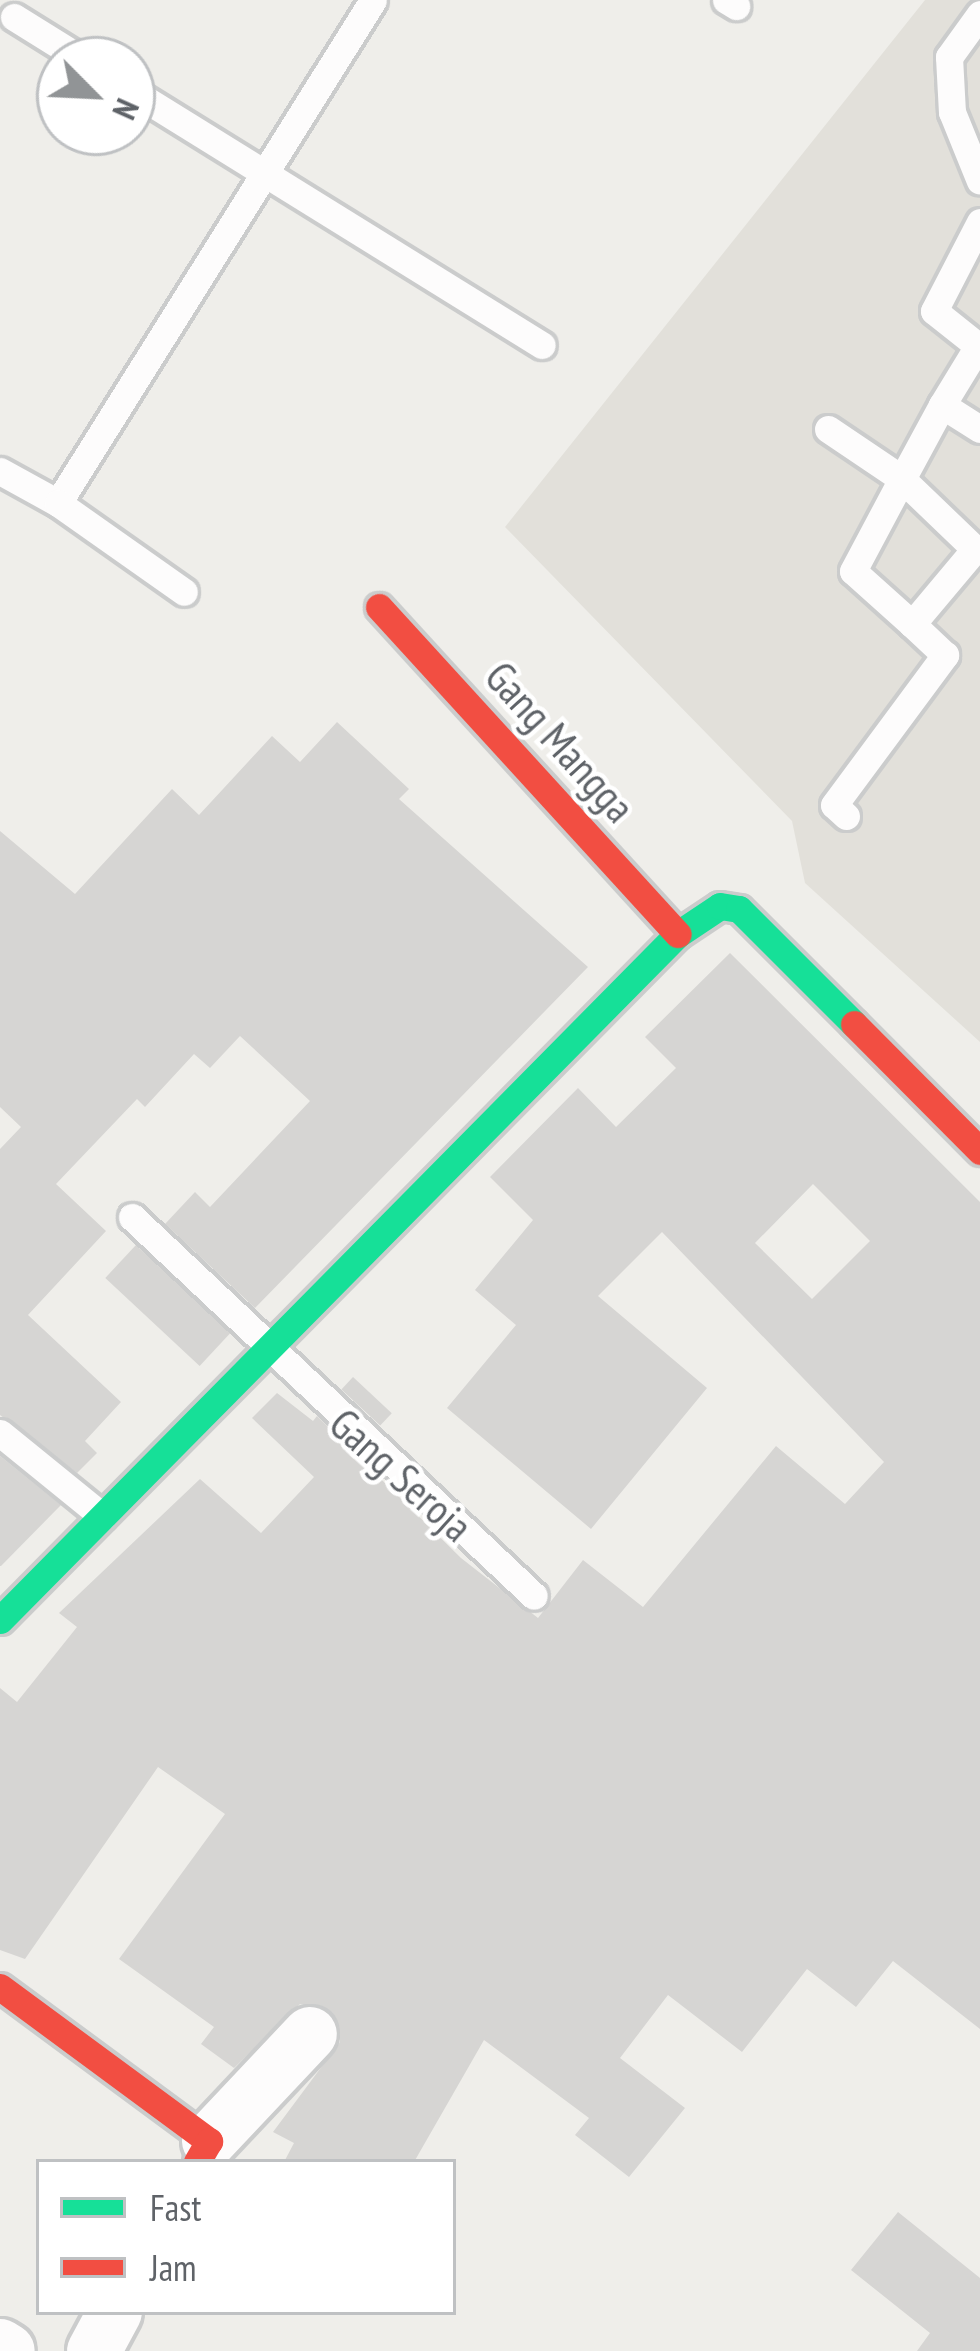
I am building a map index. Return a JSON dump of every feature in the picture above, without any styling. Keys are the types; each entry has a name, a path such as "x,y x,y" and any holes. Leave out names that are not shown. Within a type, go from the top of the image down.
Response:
{"street":[{"name":"Gang Mangga","path":"380,607 678,934"},
{"path":"0,1620 268,1354 678,934 720,906 740,909 980,1151"},
{"path":"0,1987 203,2151 310,2034"},
{"path":"94,2351 114,2315"},
{"path":"0,2346 8,2351"}],"lane":[{"path":"58,503 373,0"},
{"path":"928,87 980,14"},
{"path":"14,16 45,36"},
{"path":"949,57 952,112 969,170 980,182"},
{"path":"156,106 542,345"},
{"path":"846,816 834,806 945,656 853,571 978,346 934,311 980,222"},
{"path":"942,405 980,429"},
{"path":"828,429 902,479 975,549 912,624"},
{"path":"0,471 58,503 184,592"},
{"name":"Gang Seroja","path":"132,1217 268,1354 534,1596"},
{"path":"0,1433 102,1516"}],"shaded area":[{"path":"925,0 980,0 980,1042 805,883 792,821 505,527"}],"building":[{"path":"337,722 409,789 399,799 588,967 255,1308 165,1224 195,1192 210,1207 310,1101 240,1036 210,1068 194,1054 145,1107 137,1099 56,1184 106,1231 28,1315 121,1402 85,1441 97,1453 77,1473 0,1415 0,1149 21,1127 0,1107 0,831 75,894 172,789 199,815 272,736 300,762"},
{"path":"730,953 980,1202 980,2029 893,1961 856,2007 807,1969 742,2052 668,1995 620,2058 685,2108 629,2177 575,2135 589,2118 484,2040 416,2159 286,2159 294,2143 273,2132 340,2042 332,2012 300,2004 234,2068 201,2044 214,2027 119,1959 225,1814 158,1767 25,1959 0,1950 0,1688 17,1702 77,1627 59,1613 200,1479 261,1533 314,1477 252,1418 277,1393 313,1421 317,1416 461,1558 538,1618 583,1560 643,1607 776,1446 845,1504 884,1462 662,1232 598,1296 707,1388 591,1529 447,1408 516,1325 475,1290 533,1220 490,1177 578,1088 616,1127 676,1068 645,1037","holes":["813,1184 870,1241 812,1299 755,1243"]},
{"path":"136,1245 230,1333 200,1366 105,1278"},
{"path":"353,1377 392,1413 380,1426 341,1389"},
{"path":"0,1456 61,1505 1,1566 0,1566"},
{"path":"898,2212 980,2278 980,2351 917,2351 930,2333 851,2270"}],"traffic: fast":[{"path":"0,1620 678,934 720,906 739,909 854,1024"}],"traffic: jam":[{"path":"379,607 678,934"},
{"path":"854,1024 980,1151"},
{"path":"0,1987 209,2141 199,2159"}]}
